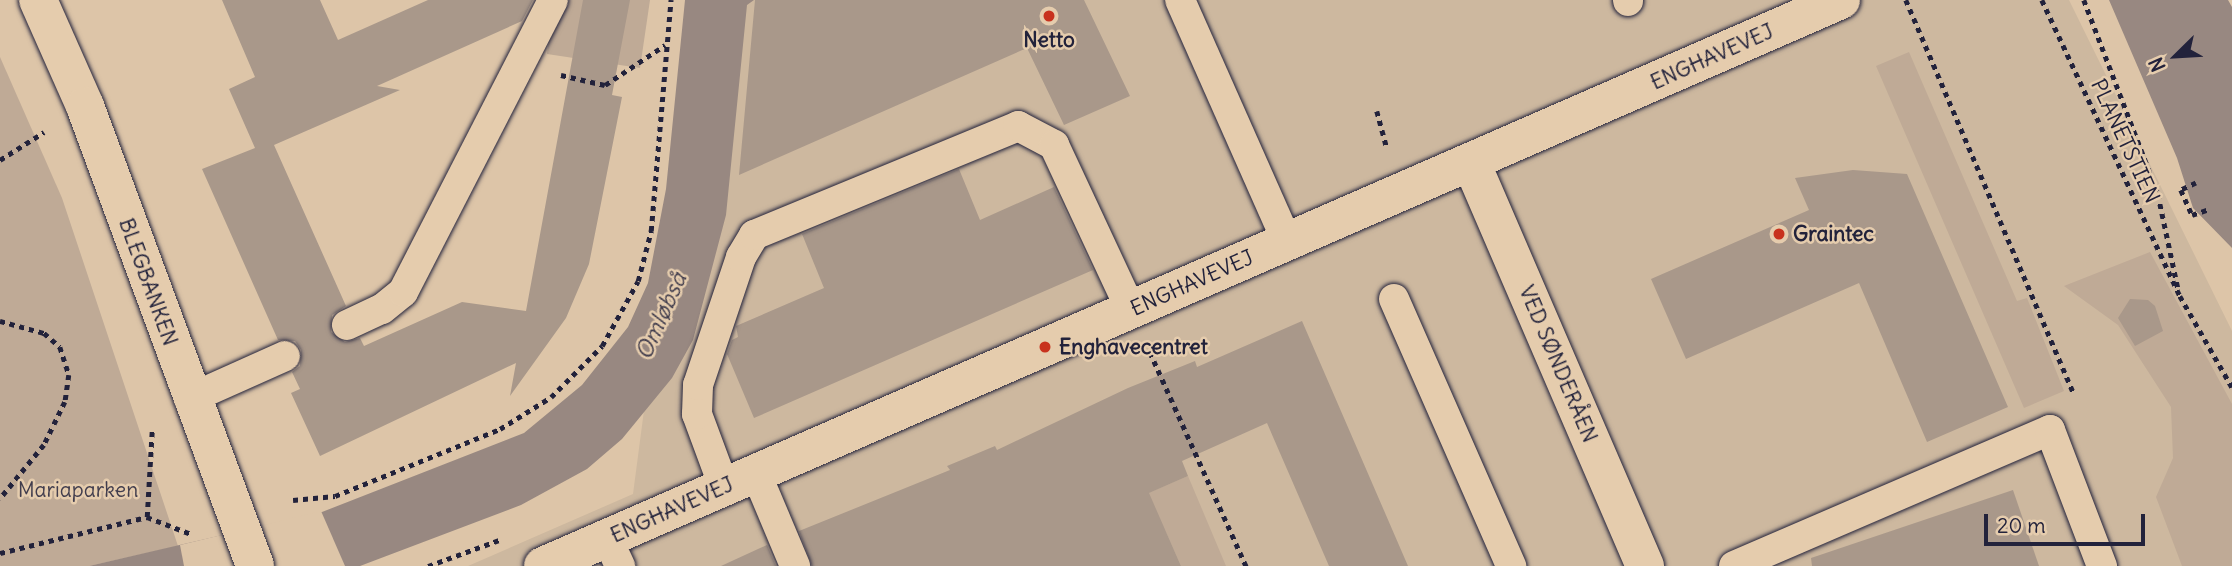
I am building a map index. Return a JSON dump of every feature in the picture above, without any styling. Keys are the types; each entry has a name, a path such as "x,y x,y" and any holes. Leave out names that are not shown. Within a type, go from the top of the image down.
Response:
{"main road":[{"name":"BLEGBANKEN","path":"38,0 85,106 190,398 255,566"},
{"name":"ENGHAVEVEJ","path":"543,566 614,552 740,480 1834,1"},
{"name":"VED SØNDERÅEN","path":"1471,162 1645,566"}],"lane":[{"path":"346,325 382,309 403,292 523,67 553,0"},
{"path":"1180,0 1286,242"},
{"path":"795,566 697,414 698,385 741,257 754,235 1018,126 1054,145 1131,310"},
{"path":"1394,299 1511,566"},
{"path":"190,398 285,356"},
{"path":"1734,566 2050,430 2102,566"}],"path":[{"path":"293,500 335,496 500,429 551,397 602,346 638,281 651,231 671,0"},
{"path":"1906,0 2081,411 2050,430"},
{"name":"PLANETSTIEN","path":"2042,0 2180,296 2232,387"},
{"name":"PLANETSTIEN","path":"2084,0 2158,194 2180,296"},
{"path":"523,67 606,85 665,46"},
{"path":"2196,183 2180,190 2192,215 2208,209"},
{"path":"1131,310 1246,566"},
{"path":"0,321 44,333 60,347 69,375 65,402 44,445 0,499"},
{"path":"0,553 147,517 202,538"}],"shaded area":[{"path":"698,0 2069,0 2232,331 2232,566 468,566 633,494"}],"green space":[{"path":"554,0 650,0 640,68 547,54"},
{"path":"1909,52 2017,301 2027,298 2064,391 2024,408 1876,66"},
{"name":"Mariaparken","path":"0,57 62,198 178,546 89,566 0,566"},
{"path":"2150,252 2232,404 2232,566 2182,566 2156,497 2173,458 2171,407 2118,325 2064,286"},
{"path":"1188,476 1226,566 1181,566 1165,530 1147,538 1132,500"}],"water":[{"name":"Omløbså","path":"685,0 754,0 747,5 726,215 693,340 672,378 622,439 587,469 521,505 360,566 89,566 322,512 524,433 582,385 628,327 648,283 666,189"},
{"path":"2109,0 2228,0 2232,7 2232,248 2193,208 2177,158"}],"pier":[{"path":"321,511 345,566 184,566 180,545"}],"building":[{"path":"222,0 320,0 338,40 428,0 533,0 522,21 377,86 400,90 274,145 346,306 332,315 331,332 345,342 360,338 364,346 462,302 526,311 583,0 630,0 612,95 622,97 589,264 566,318 510,396 516,363 320,456 291,393 300,389 292,372 300,366 301,350 295,341 278,340 202,169 255,148 229,89 255,77"},
{"path":"755,0 1084,0 1130,96 1064,125 1027,48 739,175"},
{"path":"959,169 980,220 1054,187 1093,270 754,418 727,354 732,340 738,337 736,326 824,288 802,234"},
{"path":"1853,170 1907,174 2008,407 1927,442 1859,283 1686,359 1651,279 1809,210 1795,178"},
{"path":"2130,299 2148,300 2155,306 2163,331 2135,346 2118,318"},
{"path":"1302,321 1408,566 1329,566 1267,423 1182,461 1188,476 1149,493 1181,566 812,566 799,531 950,470 947,466 995,446 997,450 1128,388 1195,361 1197,367"},
{"path":"2013,490 2039,566 1812,566 1811,558"},
{"path":"767,545 776,566 721,566"}],"place":[{"name":"Netto","path":"1049,16"},
{"name":"Graintec","path":"1779,234"},
{"name":"Enghavecentret","path":"1045,347"}]}
